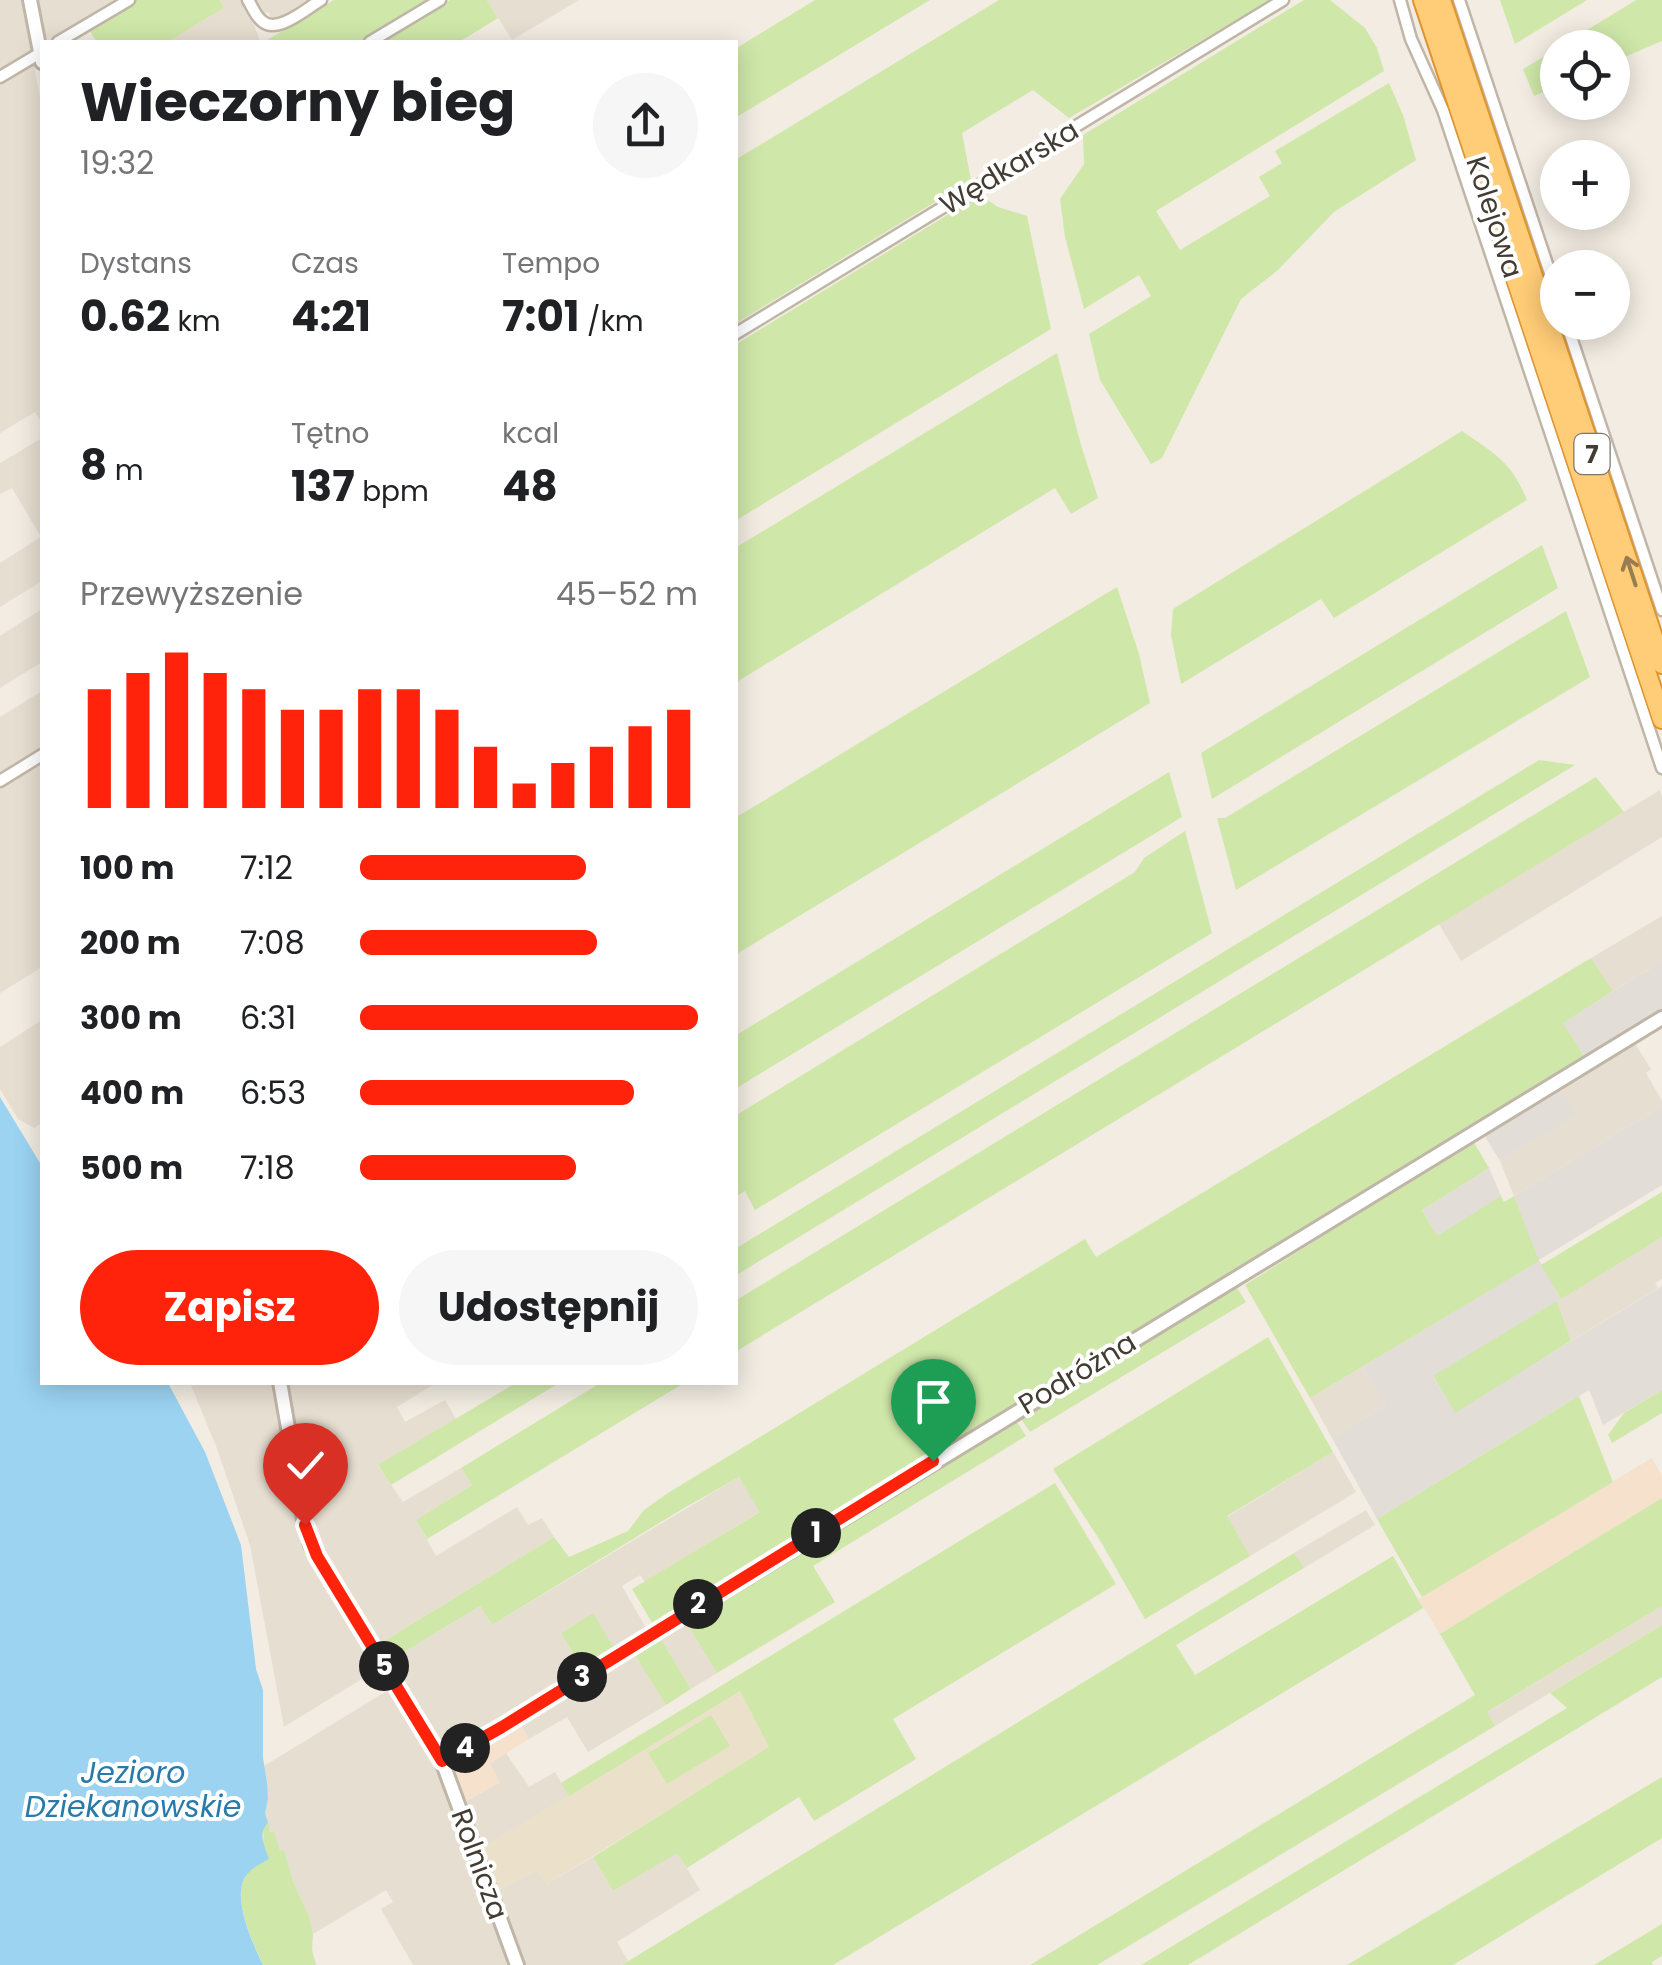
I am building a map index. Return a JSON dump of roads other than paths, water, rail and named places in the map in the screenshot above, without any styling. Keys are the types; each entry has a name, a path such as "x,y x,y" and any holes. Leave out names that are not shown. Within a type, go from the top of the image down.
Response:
{"highway":[{"name":"Kolejowa","path":"1423,0 1662,720"},
{"name":"Kolejowa","path":"1442,0 1662,664"}],"street":[{"path":"30,0 40,47"},
{"path":"61,40 128,0"},
{"path":"248,0 261,22 279,26 321,0"},
{"path":"373,40 440,0"},
{"name":"Wędkarska","path":"738,332 1283,0"},
{"path":"1400,0 1443,110 1662,768"},
{"path":"1459,0 1542,250"},
{"path":"0,77 40,57"},
{"path":"1572,340 1662,610"},
{"path":"0,781 40,756"},
{"name":"Podróżna","path":"442,1761 1662,1018"},
{"name":"Rolnicza","path":"281,1385 311,1545 442,1761 518,1965"}],"water":[{"name":"Jezioro Dziekanowskie","path":"0,1097 40,1163 40,1385 169,1385 205,1452 241,1545 256,1669 263,1690 268,1823 262,1836 269,1859 246,1875 241,1888 246,1922 263,1965 0,1965"}]}
